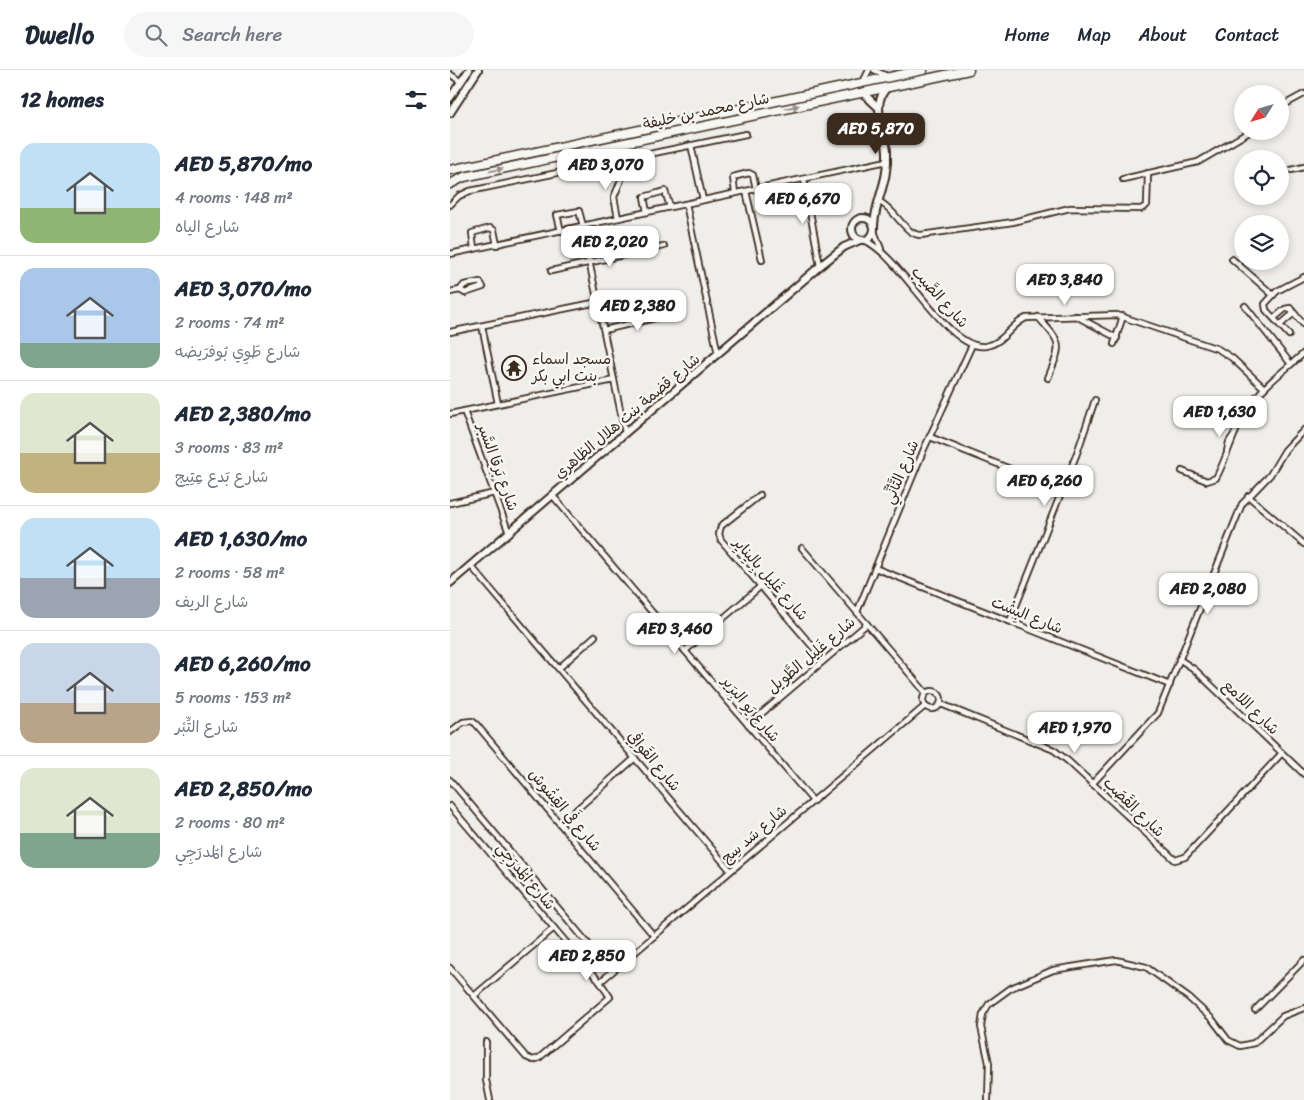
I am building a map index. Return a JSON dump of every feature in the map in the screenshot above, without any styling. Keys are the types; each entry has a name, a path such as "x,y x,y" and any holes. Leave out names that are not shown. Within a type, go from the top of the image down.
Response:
{"highway":[{"name":"شارع محمد بن خليفة","path":"450,170 923,70"},
{"name":"شارع محمد بن خليفة","path":"450,184 464,177 969,70"}],"street":[{"path":"450,98 469,70"},
{"path":"450,113 478,70"},
{"path":"862,83 869,70"},
{"path":"874,70 891,77"},
{"path":"450,74 461,82"},
{"path":"879,203 855,223 853,231 862,240 869,238 874,229 885,183 887,161 879,108 883,93 891,86"},
{"path":"862,92 879,108"},
{"path":"1289,102 1304,94"},
{"path":"450,205 458,196 470,191 746,134"},
{"path":"1123,179 1198,162 1236,140"},
{"path":"617,161 618,151 624,143"},
{"path":"691,145 703,200"},
{"path":"603,148 612,152 617,161 621,180 614,197 618,218"},
{"path":"450,254 887,161"},
{"path":"1291,170 1304,167"},
{"path":"879,203 892,210 909,231 921,235 1013,222 1070,208 1142,210 1147,202 1148,173"},
{"path":"735,193 732,179 735,176 752,174 756,189"},
{"path":"804,179 820,266"},
{"path":"647,212 644,197 665,191 670,207"},
{"path":"746,191 762,260"},
{"path":"686,204 718,354"},
{"path":"560,231 557,215 579,211 625,433"},
{"path":"862,218 869,220 874,229"},
{"path":"474,249 472,233 490,228 494,230 497,245"},
{"name":"شارع الصَّيب","path":"874,229 881,250"},
{"name":"شارع قضمة بنت هلال الظاهري","path":"844,247 853,231"},
{"name":"شارع قضمة بنت هلال الظاهري","path":"450,584 820,266 844,247 862,240"},
{"name":"شارع الصَّيب","path":"862,240 881,250 949,329 972,345 985,346 993,344 1000,340 1020,320 1038,317 1123,316 1218,349 1232,358 1264,388"},
{"path":"551,270 664,246"},
{"path":"1232,259 1273,295"},
{"path":"1289,335 1265,306 1273,295 1302,279 1304,284"},
{"path":"450,292 460,290"},
{"path":"450,331 598,302"},
{"path":"1244,306 1291,364"},
{"path":"1274,318 1287,308 1304,325"},
{"path":"1280,325 1294,313"},
{"path":"604,330 668,315"},
{"path":"1074,316 1117,338"},
{"path":"1114,344 1123,316"},
{"path":"1038,317 1058,342 1058,353 1048,378"},
{"path":"482,326 498,404"},
{"name":"شارع التَّأنِّي","path":"857,612 930,437 972,345"},
{"path":"1182,471 1207,481 1214,480 1248,409 1264,388 1304,353"},
{"path":"450,414 614,380"},
{"path":"1010,621 1063,490 1094,400"},
{"name":"شارع بَرقا السَّبر","path":"464,411 509,532"},
{"path":"1092,784 1153,719 1162,705 1239,508 1248,496 1264,482 1285,450 1304,430"},
{"path":"930,437 1063,490"},
{"path":"450,503 495,494"},
{"name":"شارع غَلِيل بِاليِنايِر","path":"760,495 724,523 719,534 724,544 824,660"},
{"name":"شارع يَو البِرَير","path":"553,496 812,801"},
{"path":"1248,496 1304,544"},
{"path":"802,548 926,693"},
{"name":"شارع القَوافِي","path":"471,566 730,870"},
{"name":"شارع البِشْت","path":"876,568 1170,685"},
{"path":"685,651 761,586"},
{"name":"شارع غَلِيل الطَّويل","path":"748,725 867,624"},
{"path":"559,668 596,636"},
{"name":"شارع اللامع","path":"1180,659 1194,669 1304,774"},
{"path":"934,691 939,693 941,704 934,710 925,706 923,701 926,693 934,691"},
{"name":"شارع القَصَب","path":"941,704 1047,746 1068,760 1170,857 1177,861 1185,857 1282,753"},
{"name":"شارع سَد سِج","path":"600,982 925,706"},
{"name":"شارع فَي القِشُوش","path":"450,732 463,722 472,721 476,724 654,936"},
{"path":"560,824 635,758"},
{"path":"450,780 612,972"},
{"name":"شارع المُدرَجِي","path":"450,806 600,982 609,993 609,998 539,1058 533,1060 526,1057 450,968"},
{"path":"474,996 554,928"},
{"path":"988,1100 989,1063 980,1026 984,1010 1011,988 1052,970 1116,960 1146,967 1198,1005 1228,1040 1240,1046 1254,1043 1283,1016 1304,1008"},
{"path":"1255,1010 1304,960"},
{"path":"486,1042 486,1080 490,1100"}],"place":[{"name":"مسجد اسماء بنت ابي بكر","path":"514,368"}]}
